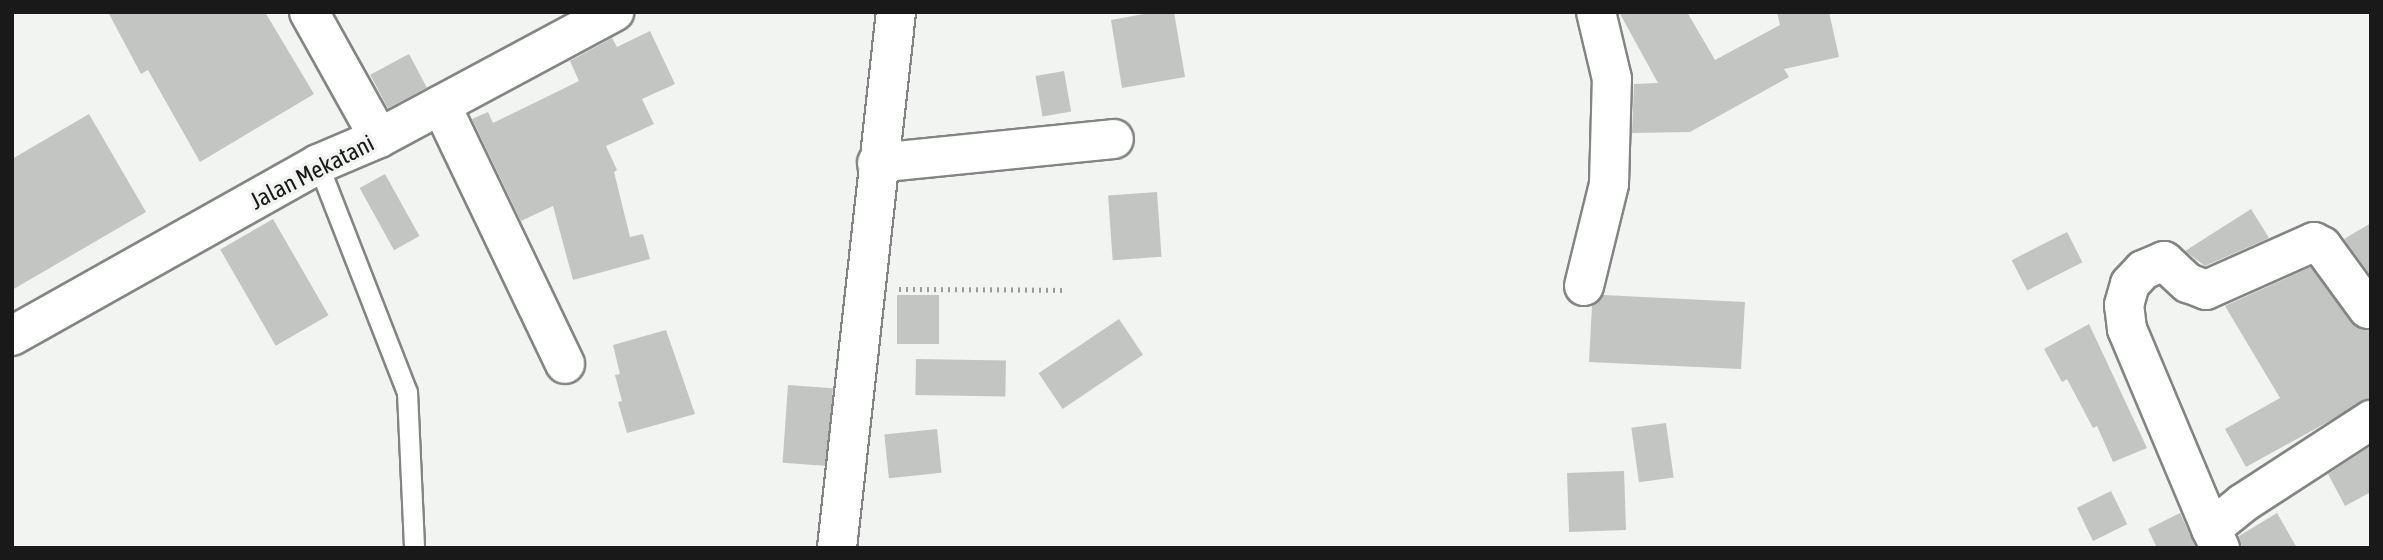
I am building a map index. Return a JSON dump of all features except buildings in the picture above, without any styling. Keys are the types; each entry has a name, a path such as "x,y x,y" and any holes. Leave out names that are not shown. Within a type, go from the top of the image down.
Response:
{"street":[{"path":"309,12 379,138"},
{"name":"Jalan Mekatani","path":"12,336 318,164 379,138 614,12"},
{"path":"837,548 863,288 896,12"},
{"path":"1584,286 1609,184 1612,79 1596,12"},
{"path":"441,105 565,364"},
{"path":"877,163 1114,139"},
{"path":"2368,309 2322,246 2314,242 2206,289 2188,283 2164,261 2143,270 2130,284 2124,304 2127,329 2215,539 2243,503 2371,420"}],"lane":[{"path":"318,164 407,392 414,548"}],"path":[{"path":"863,288 1067,290"}]}
